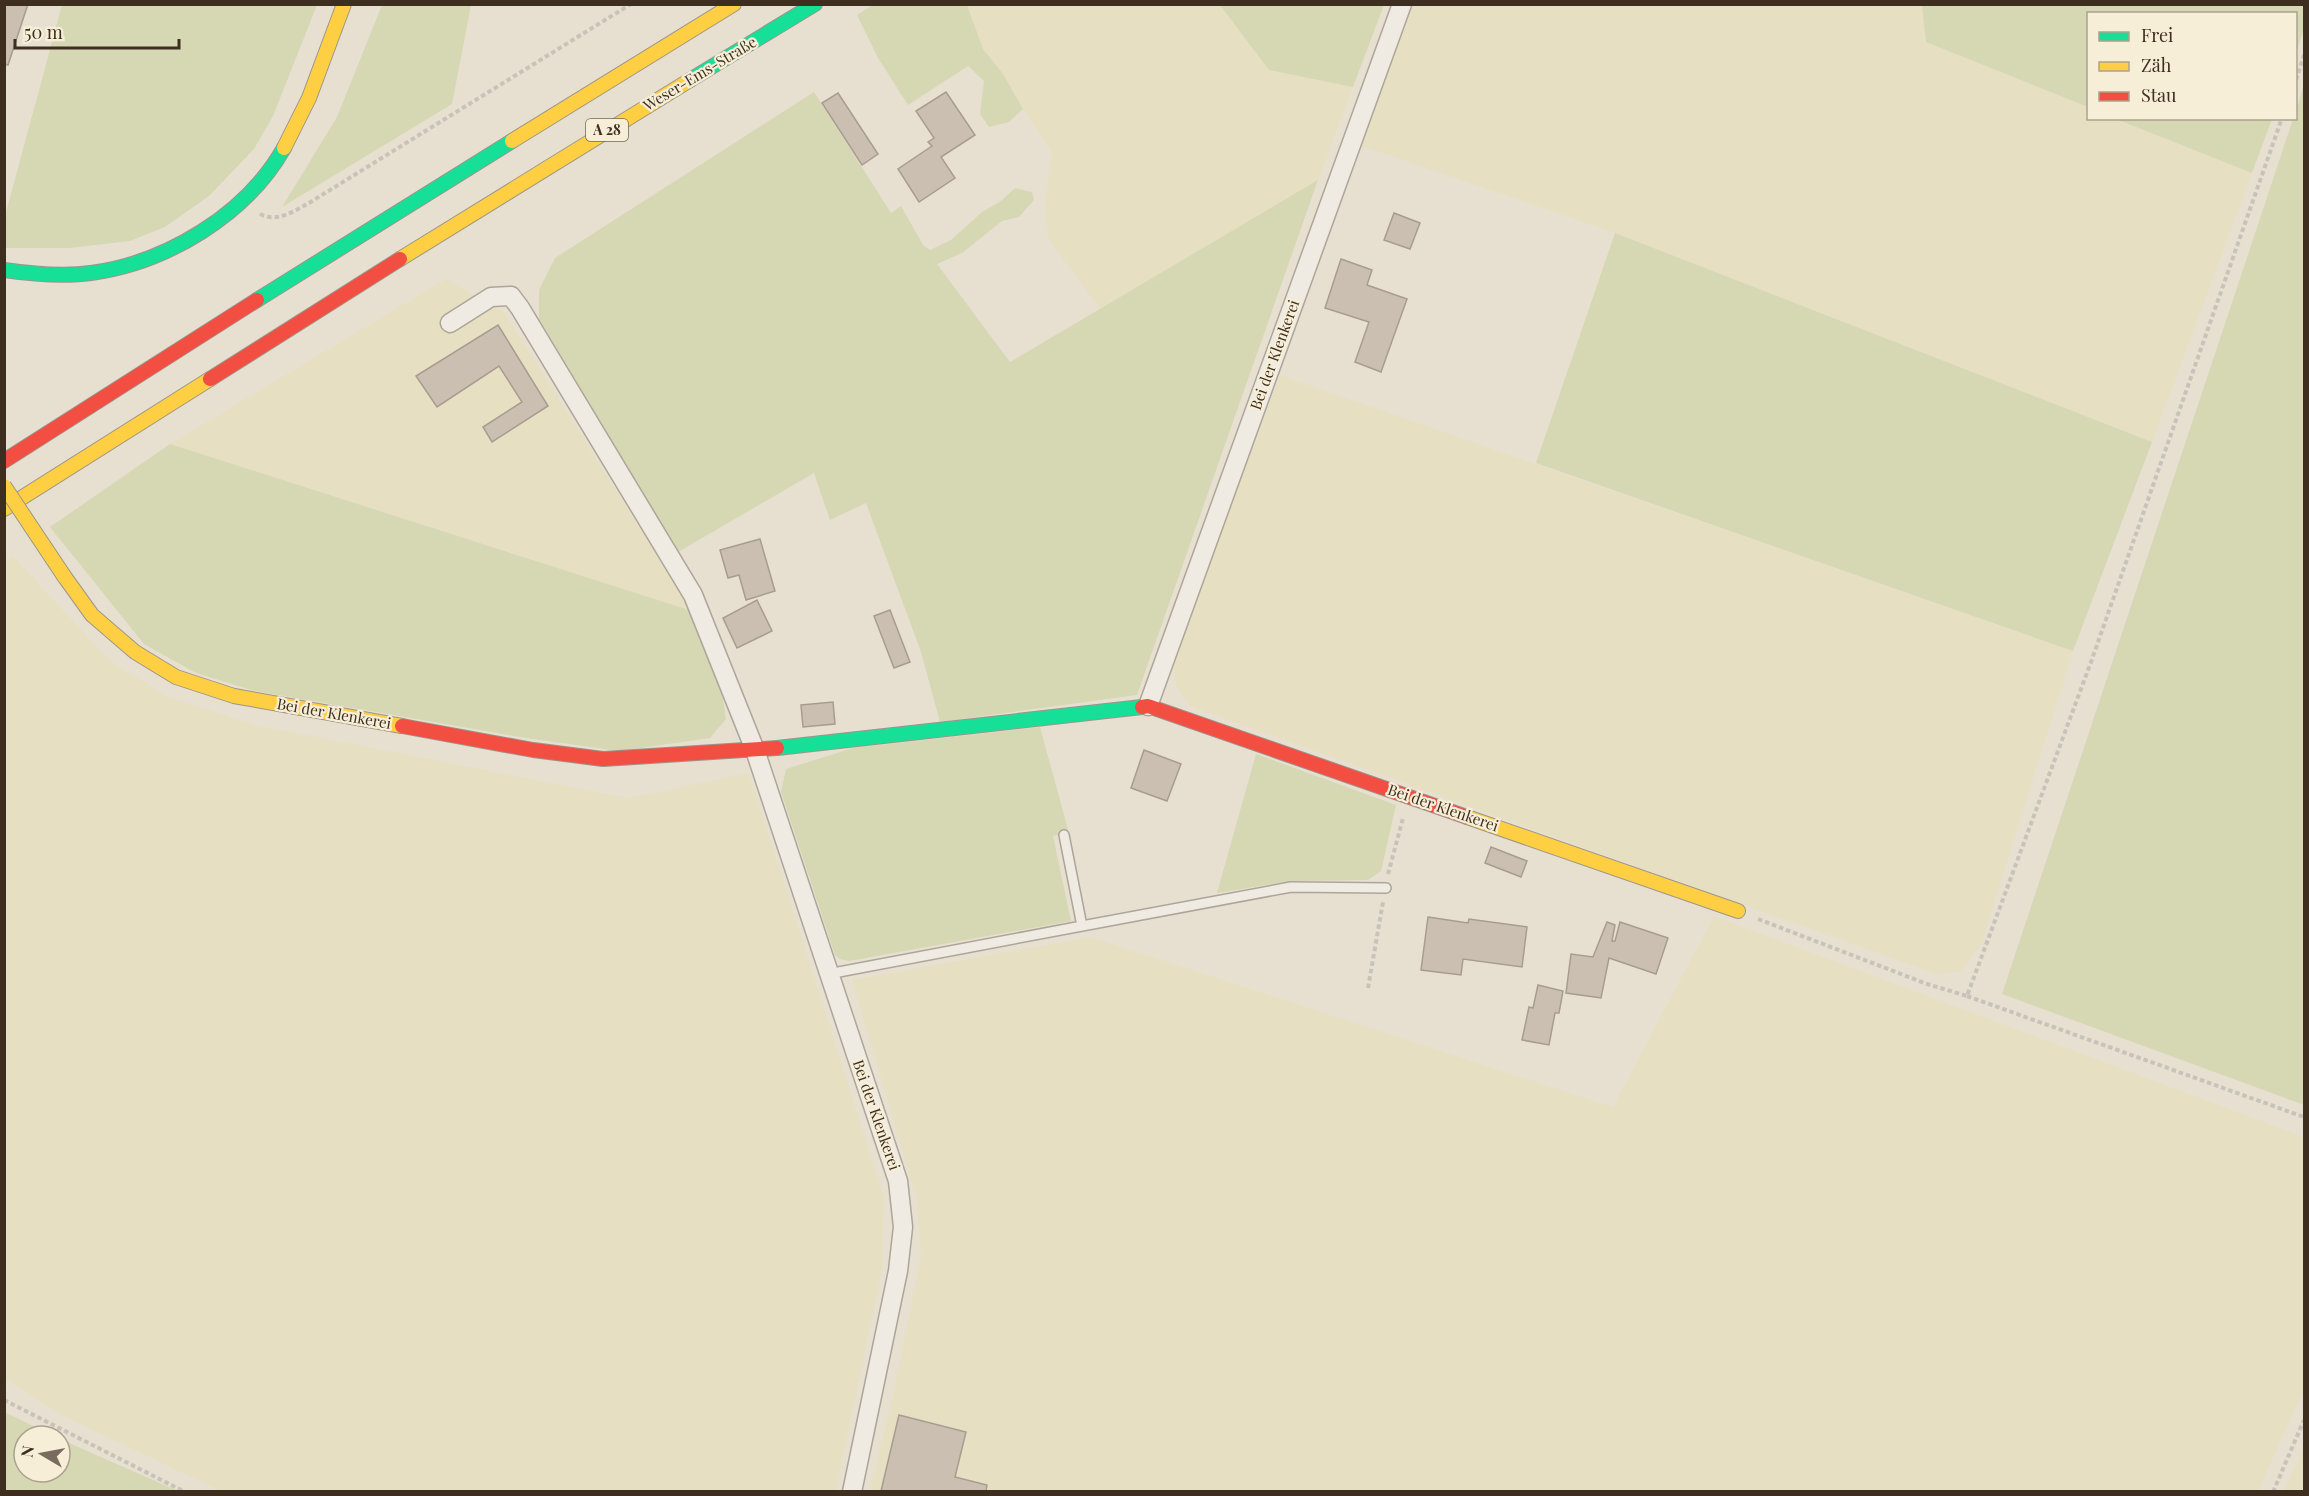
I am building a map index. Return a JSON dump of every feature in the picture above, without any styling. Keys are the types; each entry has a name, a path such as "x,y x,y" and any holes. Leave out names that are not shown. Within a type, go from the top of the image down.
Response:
{"main road":[{"path":"4,270 33,275 88,274 143,261 205,232 243,200 273,165 295,129 344,4"},
{"name":"A 28","path":"4,461 379,223 734,4"},
{"name":"Weser-Ems-Straße","path":"4,509 402,257 815,4"},
{"name":"Bei der Klenkerei","path":"4,486 92,615 135,652 176,677 234,696 533,750 603,759 755,750 1148,706 1738,911"}],"street":[{"name":"Bei der Klenkerei","path":"1148,706 1402,4"},
{"name":"Bei der Klenkerei","path":"450,323 491,297 511,296 520,308 693,595 755,750 898,1181 903,1227 898,1270 852,1491"}],"lane":[{"path":"1064,835 1082,926"},
{"path":"828,974 1291,887 1386,888"}],"path":[{"path":"243,200 254,211 267,217 284,216 309,203 631,4"},
{"path":"2297,74 2304,55"},
{"path":"1967,996 2087,673 2281,120"},
{"path":"1738,911 1927,984 1967,996 2304,1117"},
{"path":"4,1400 185,1491"},
{"path":"2273,1491 2304,1420"}],"shaded area":[{"path":"1922,4 1926,42 2087,107 2087,120 2119,120 2252,173 2152,442 1615,233 1359,145 1411,5"},
{"path":"967,5 1220,5 1270,70 1353,87 1318,180 1100,309 1048,239 1045,204 1052,153 1003,74 983,49"},
{"path":"446,279 504,312 692,611 170,444"},
{"path":"1280,375 2073,651 1981,945 1960,972 1936,974 1190,706 1176,686 1173,661"},
{"path":"13,556 110,661 168,697 256,725 628,798 749,773 884,1197 882,1269 836,1491 221,1491 61,1415 5,1379 4,562"},
{"path":"1714,916 2304,1137 2304,1390 2258,1491 870,1491 894,1390 921,1256 916,1196 852,980 1091,937 1613,1107"},
{"path":"2304,1447 2304,1491 2284,1491"}],"green space":[{"path":"62,4 317,5 273,116 254,149 209,196 165,227 130,241 69,248 5,248 5,216"},
{"path":"874,4 967,5 983,49 1003,74 1023,109 1009,122 989,127 980,114 984,81 968,66 908,105 878,58 857,15"},
{"path":"382,5 471,5 452,104 282,207 337,117"},
{"path":"1220,5 1384,5 1353,87 1269,70"},
{"path":"1922,5 2304,5 2304,29 2297,50 2297,12 2087,12 2087,107 1926,42"},
{"path":"2304,84 2304,1105 2002,994 2293,120 2297,120 2297,108"},
{"path":"814,92 891,213 901,206 923,245 930,250 951,240 982,212 1001,201 1015,188 1032,192 1034,200 1019,217 1002,221 962,253 937,264 1010,362 1318,180 1137,695 940,722 921,652 866,503 830,520 814,473 678,552 539,319 539,290 555,258"},
{"path":"2119,120 2272,120 2252,173"},
{"path":"1615,233 2152,442 2073,651 1536,463"},
{"path":"170,444 692,611 722,694 726,719 710,738 619,751 526,738 255,691 196,673 144,644 50,527"},
{"path":"1040,727 1069,833 1053,836 1071,921 849,961 835,955 781,792 786,769 853,748"},
{"path":"1256,754 1396,805 1381,871 1368,880 1291,881 1217,893"},
{"path":"5,1412 29,1424 12,1424 12,1484 72,1484 72,1444 178,1491 5,1491"}],"building":[{"path":"4,4 28,4 8,65 4,64"},
{"path":"946,92 975,135 941,157 955,178 919,202 898,169 932,146 928,142 934,138 916,111"},
{"path":"838,93 878,154 862,165 822,103"},
{"path":"1394,213 1420,223 1410,249 1384,240"},
{"path":"1341,259 1372,270 1367,285 1407,299 1381,372 1355,362 1369,322 1325,308"},
{"path":"498,325 548,406 492,442 483,427 522,402 499,366 437,407 416,376"},
{"path":"760,539 775,591 746,600 739,575 728,578 720,550"},
{"path":"757,600 772,631 737,648 723,618"},
{"path":"890,610 910,662 894,668 874,616"},
{"path":"833,702 835,724 803,727 801,705"},
{"path":"1144,750 1181,764 1167,801 1131,788"},
{"path":"1491,847 1527,861 1521,877 1485,863"},
{"path":"1428,917 1468,923 1469,919 1527,927 1522,967 1463,959 1461,975 1421,970"},
{"path":"1607,922 1615,925 1612,941 1615,941 1620,922 1668,938 1656,974 1609,958 1601,998 1566,993 1571,954 1593,957"},
{"path":"1538,985 1563,991 1559,1013 1555,1013 1549,1045 1522,1040 1529,1007 1533,1008"},
{"path":"899,1415 966,1432 955,1477 987,1485 986,1491 881,1491"}],"traffic: fast":[{"path":"690,80 815,4"},
{"path":"257,300 512,141"},
{"path":"4,270 69,275 91,273 119,268 175,247 226,214 268,172 284,148"},
{"path":"777,748 1142,707"}],"traffic: slow":[{"path":"284,148 309,98 344,4"},
{"path":"512,141 734,4"},
{"path":"400,259 690,80"},
{"path":"4,509 210,379"},
{"path":"4,486 64,576"},
{"path":"64,576 92,615 135,652 176,677 234,696 402,726"},
{"path":"1467,817 1738,911"}],"traffic: jam":[{"path":"210,379 400,259"},
{"path":"4,461 257,300"},
{"path":"1142,707 1148,706 1467,817"},
{"path":"402,726 533,750 603,759 777,748"}]}
